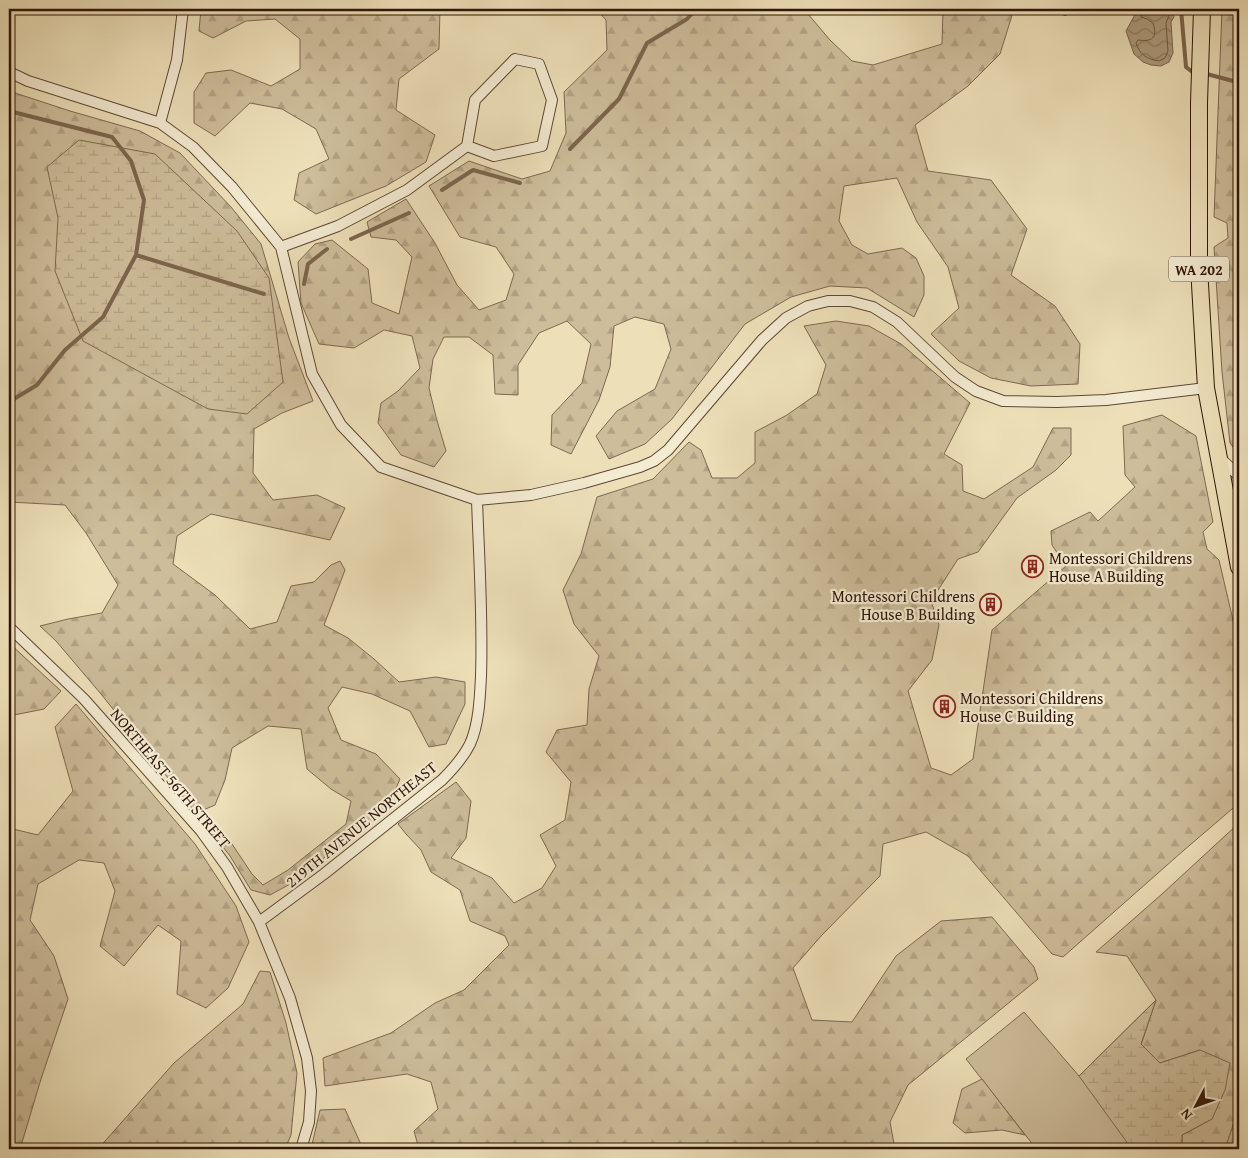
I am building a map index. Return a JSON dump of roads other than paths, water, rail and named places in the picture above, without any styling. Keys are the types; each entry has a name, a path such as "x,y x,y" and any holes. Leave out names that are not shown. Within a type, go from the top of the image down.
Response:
{"main road":[{"name":"WA 202","path":"1202,9 1199,267 1206,388 1239,568"}],"street":[{"path":"160,123 177,60 183,9"},
{"path":"281,247 338,226 407,190 467,146 475,100 515,59 539,64 552,100 542,146 494,156 467,146"},
{"path":"9,72 28,81 160,123 193,147 232,187 281,247 312,374 341,425 381,467 477,500 531,495 640,467 654,461 668,450 762,340 786,318 808,306 828,301 850,301 872,307 897,322 955,377 976,391 1003,401 1057,402 1106,400 1206,388"},
{"path":"1219,457 1239,476"},
{"name":"219TH AVENUE NORTHEAST","path":"259,922 324,874 442,780 458,764 470,743 480,702 482,650 477,500"},
{"name":"NORTHEAST 56TH STREET","path":"9,627 84,700 201,831 226,867 259,922 290,998 307,1058 311,1090 309,1122 301,1149"}],"water":[{"path":"1138,9 1173,9 1174,17 1171,22 1173,53 1169,62 1161,66 1143,62 1134,54 1126,31"}],"waterway":[{"path":"570,149 619,99 647,43 687,19 696,9"},
{"path":"1055,9 1065,14"},
{"path":"1181,9 1186,67 1196,72"},
{"path":"1203,73 1239,82"},
{"path":"9,111 112,137 131,161 144,200 136,255 103,317 65,350 37,385 9,402"},
{"path":"442,190 473,170 520,183"},
{"path":"351,239 409,213"},
{"path":"304,284 308,264 327,249"},
{"path":"136,255 264,294"}],"place":[{"name":"Montessori Childrens House A Building","path":"1033,567"},
{"name":"Montessori Childrens House B Building","path":"991,605"},
{"name":"Montessori Childrens House C Building","path":"944,707"}]}
